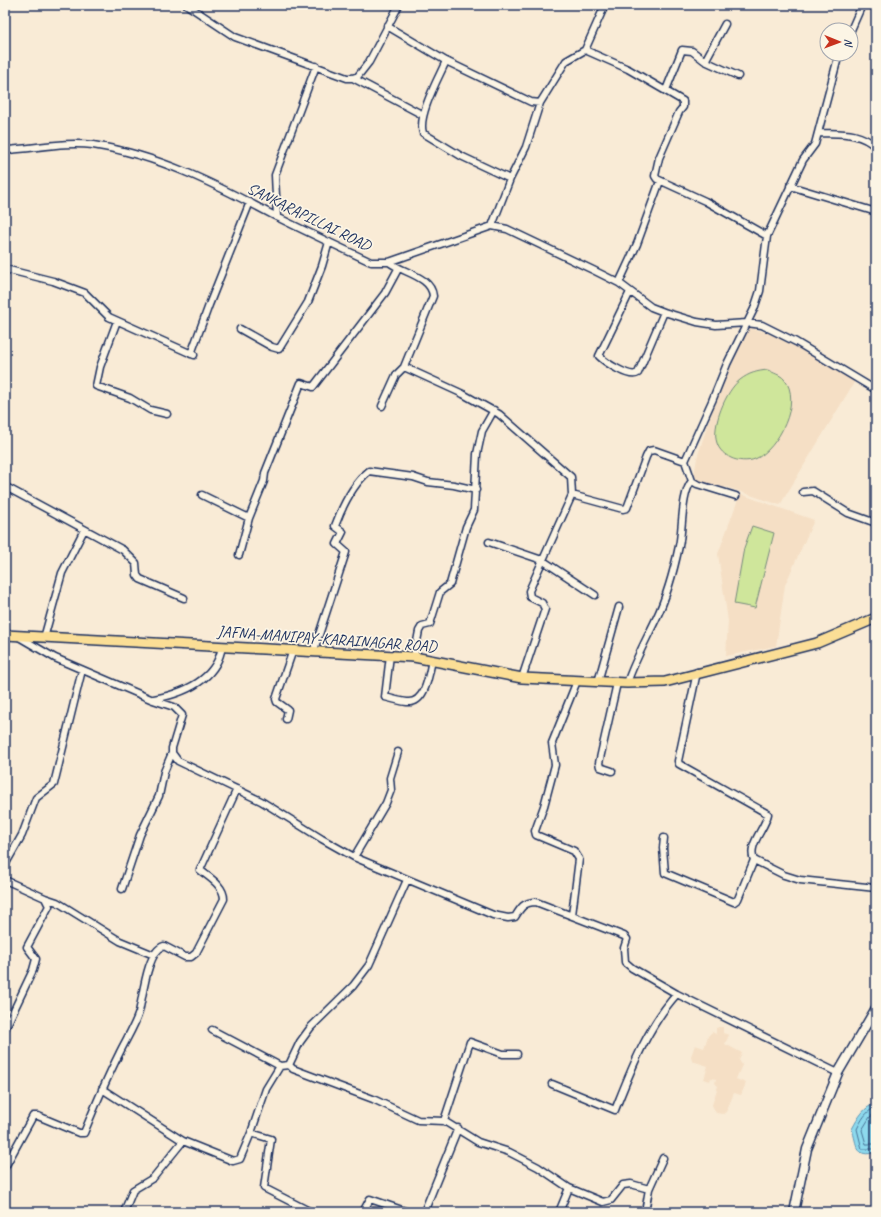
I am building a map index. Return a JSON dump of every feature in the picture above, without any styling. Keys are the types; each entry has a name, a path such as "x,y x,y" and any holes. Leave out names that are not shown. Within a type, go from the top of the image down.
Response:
{"main road":[{"name":"JAFNA-MANIPAY-KARAINAGAR ROAD","path":"5,636 314,650 390,655 432,660 522,678 627,683 665,682 697,672 817,643 876,618"},
{"path":"794,1212 807,1149 838,1073 876,1008"}],"street":[{"path":"188,5 235,37 353,78 423,115"},
{"path":"353,78 358,76 369,62 399,5"},
{"path":"605,5 584,50 566,61 540,103 526,147 510,179 492,226 507,229 619,283 651,307 664,312 697,322 716,325 747,323 762,325 796,342 876,390"},
{"path":"630,5 640,5"},
{"path":"855,22 862,5"},
{"path":"705,60 725,24"},
{"path":"387,26 446,61 531,102 540,103"},
{"path":"584,50 628,69 679,98 684,104 659,158 654,176 660,181 705,201 767,236"},
{"path":"666,90 682,50 692,51 705,60 738,76"},
{"path":"446,61 423,115 420,126 423,133 461,156 510,179"},
{"path":"692,481 685,461 760,291 767,236 803,160 815,144 838,62"},
{"path":"277,217 275,175 316,66"},
{"path":"819,133 854,135 867,139 876,148"},
{"name":"SANKARAPILLAI ROAD","path":"5,150 29,149 57,144 92,145 138,155 180,168 371,262 389,262 492,226"},
{"path":"619,283 637,244 660,181"},
{"path":"790,186 874,211"},
{"path":"5,269 53,281 85,293 109,317 117,322 192,354 209,304 250,202"},
{"path":"240,329 272,347 279,349 308,302 322,266 329,242"},
{"path":"382,406 396,376 404,367 433,296 432,288 424,280 398,269 389,262"},
{"path":"238,555 249,518 301,383 313,387 385,293 398,269"},
{"path":"630,292 599,356 617,368 631,374 638,373 664,312"},
{"path":"117,322 100,367 96,386 130,398 150,410 167,414"},
{"path":"404,367 494,410 571,477 572,495 528,591 530,597 542,603 545,609 522,678"},
{"path":"414,657 419,631 422,626 430,624 440,592 450,584 466,527 474,510 477,454 480,439 482,431 494,410"},
{"path":"572,495 623,509 627,508 641,468 649,451 654,450 685,461"},
{"path":"314,650 346,552 338,544 343,532 335,526 340,511 362,477 369,471 413,477 428,482 454,485 476,490"},
{"path":"692,481 736,496"},
{"path":"627,683 633,666 657,618 667,593 679,546 686,491 692,481"},
{"path":"6,487 123,550 136,563 136,575 140,579 184,598"},
{"path":"803,492 813,491 848,513 876,523"},
{"path":"202,495 249,518"},
{"path":"44,638 62,573 84,530"},
{"path":"489,542 542,560 595,595"},
{"path":"598,682 619,607"},
{"path":"19,637 55,658 153,700 174,707 182,715 172,748 172,753 164,772 159,796 140,835 122,889"},
{"path":"153,700 176,695 195,687 214,668 220,657 222,646"},
{"path":"286,719 288,710 277,702 276,699 293,650"},
{"path":"390,655 385,697 408,702 416,701 421,695 432,660"},
{"path":"5,865 22,835 36,798 54,784 82,670"},
{"path":"664,838 663,848 665,873 734,902 738,899 754,860 752,855 754,844 767,822 768,814 679,764 678,761 697,672"},
{"path":"572,915 579,859 574,851 536,835 535,831 555,765 552,743 577,681"},
{"path":"612,771 600,766 599,763 617,683"},
{"path":"354,857 386,804 391,790 390,778 398,752"},
{"path":"172,753 178,761 261,800 322,839 354,857 408,880 434,889 493,914 508,918 515,916 521,907 527,902 536,902 624,936 627,939 624,948 625,962 632,968 677,994 838,1073"},
{"path":"5,1167 33,1116 38,1116 79,1133 84,1133 102,1089 138,1014 146,978 154,954 164,946 185,957 191,957 196,953 218,907 224,899 224,892 220,887 200,870 237,789"},
{"path":"754,860 784,876 800,880 876,888"},
{"path":"5,880 57,902 120,941 154,954"},
{"path":"289,1065 300,1042 311,1027 353,986 369,965 408,880"},
{"path":"5,1029 33,970 36,959 27,947 49,906 45,898"},
{"path":"552,1084 615,1110 636,1059 666,1006 677,994"},
{"path":"212,1030 280,1066 289,1065 293,1069 373,1099 418,1120 444,1121 458,1128 478,1142 509,1152 527,1161 569,1188 603,1202 611,1200 623,1185 631,1184 649,1189"},
{"path":"444,1121 470,1042 503,1054 517,1054"},
{"path":"102,1089 183,1141 233,1161 240,1159 252,1133 266,1089 280,1066"},
{"path":"424,1212 458,1128"},
{"path":"252,1133 271,1139 264,1188 311,1212"},
{"path":"124,1212 133,1190 153,1178 183,1141"},
{"path":"645,1212 649,1189 663,1158"},
{"path":"560,1212 569,1188"},
{"path":"363,1212 370,1199 408,1212"}],"shaded area":[{"path":"749,328 773,334 855,381 780,505 726,487 720,490 693,481 697,458 723,376 729,371"},
{"path":"740,494 814,520 785,585 776,646 726,656 728,621 718,554"},
{"path":"723,1027 723,1033 729,1035 725,1044 742,1053 739,1060 742,1065 736,1079 746,1083 741,1095 734,1093 726,1112 723,1114 716,1113 712,1105 718,1086 715,1083 716,1079 711,1078 710,1081 704,1079 708,1066 692,1061 691,1056 695,1045 704,1048 708,1036 712,1032 716,1034 716,1028"}],"green space":[{"path":"768,370 783,378 789,388 791,399 785,424 772,446 764,454 749,461 733,459 722,452 717,443 716,428 721,409 730,392 740,380 753,373"},
{"path":"752,526 774,533 755,608 734,604 744,548"}],"water":[{"path":"876,1104 876,1152 869,1154 860,1152 856,1145 852,1129 865,1110"}]}
